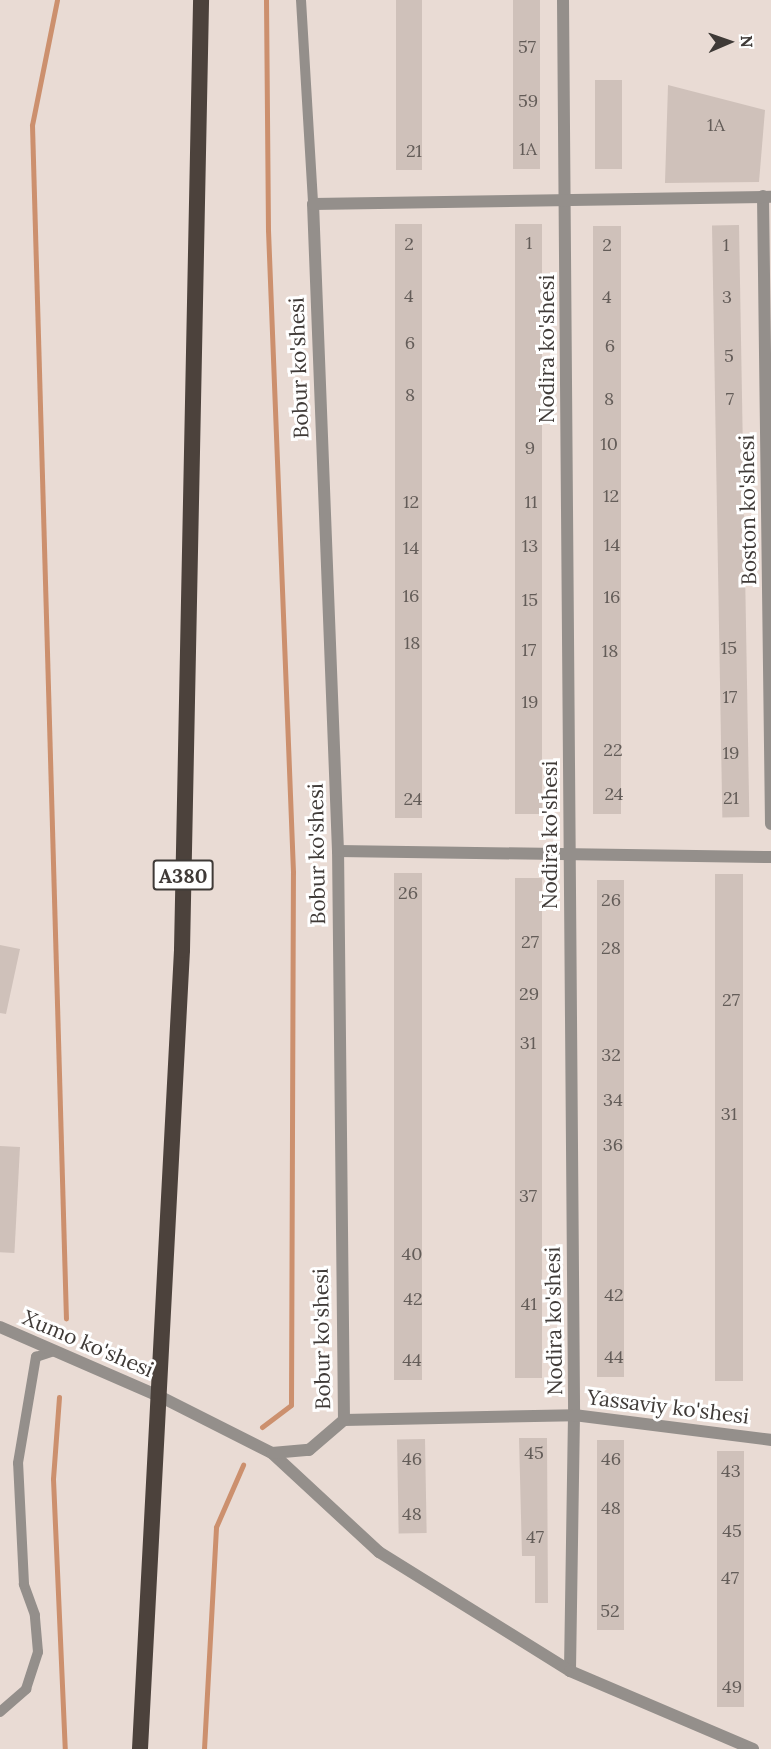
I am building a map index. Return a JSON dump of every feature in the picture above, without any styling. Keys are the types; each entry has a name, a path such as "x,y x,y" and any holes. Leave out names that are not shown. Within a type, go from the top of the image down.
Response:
{"highway":[{"name":"A380","path":"140,1749 161,1397 182,950 201,0"}],"street":[{"name":"Nodira ko'shesi","path":"563,0 574,1415 570,1671"},
{"path":"313,204 767,196"},
{"name":"Boston ko'shesi","path":"767,196 771,824"},
{"name":"Bobur ko'shesi","path":"272,1453 309,1450 344,1420 338,851 313,204"},
{"path":"338,851 771,857"},
{"name":"Xumo ko'shesi","path":"0,1328 161,1397 272,1453 379,1552 570,1671 753,1749"},
{"name":"Yassaviy ko'shesi","path":"344,1420 574,1415 771,1440"}],"lane":[{"path":"301,0 313,204"},
{"path":"0,1712 26,1689 38,1652 35,1615 24,1584 18,1463 36,1357 55,1351"}],"building":[{"path":"396,0 422,0 422,170 396,170"},
{"path":"513,0 540,0 540,169 513,169"},
{"path":"595,80 622,80 622,169 595,169"},
{"path":"668,85 765,110 759,182 665,183"},
{"path":"395,224 422,224 422,818 395,818"},
{"path":"515,224 542,224 542,814 515,814"},
{"path":"712,225 739,225 749,817 722,817"},
{"path":"593,226 621,226 621,814 593,814"},
{"path":"394,873 422,873 422,1380 394,1380"},
{"path":"715,874 743,874 743,1381 715,1381"},
{"path":"515,878 542,878 542,1378 515,1378"},
{"path":"597,880 624,880 624,1377 597,1377"},
{"path":"0,945 20,949 6,1014 0,1013"},
{"path":"0,1146 20,1147 14,1253 0,1252"},
{"path":"519,1438 547,1438 548,1603 535,1603 535,1556 522,1556"},
{"path":"397,1439 425,1439 427,1533 399,1533"},
{"path":"597,1440 624,1440 624,1630 597,1630"},
{"path":"717,1451 744,1451 744,1707 717,1707"}],"waterway":[{"path":"57,0 32,125 66,1319"},
{"path":"262,1427 291,1405 293,872 268,230 266,0"},
{"path":"59,1397 53,1479 65,1749"},
{"path":"204,1749 216,1527 243,1465"}]}
